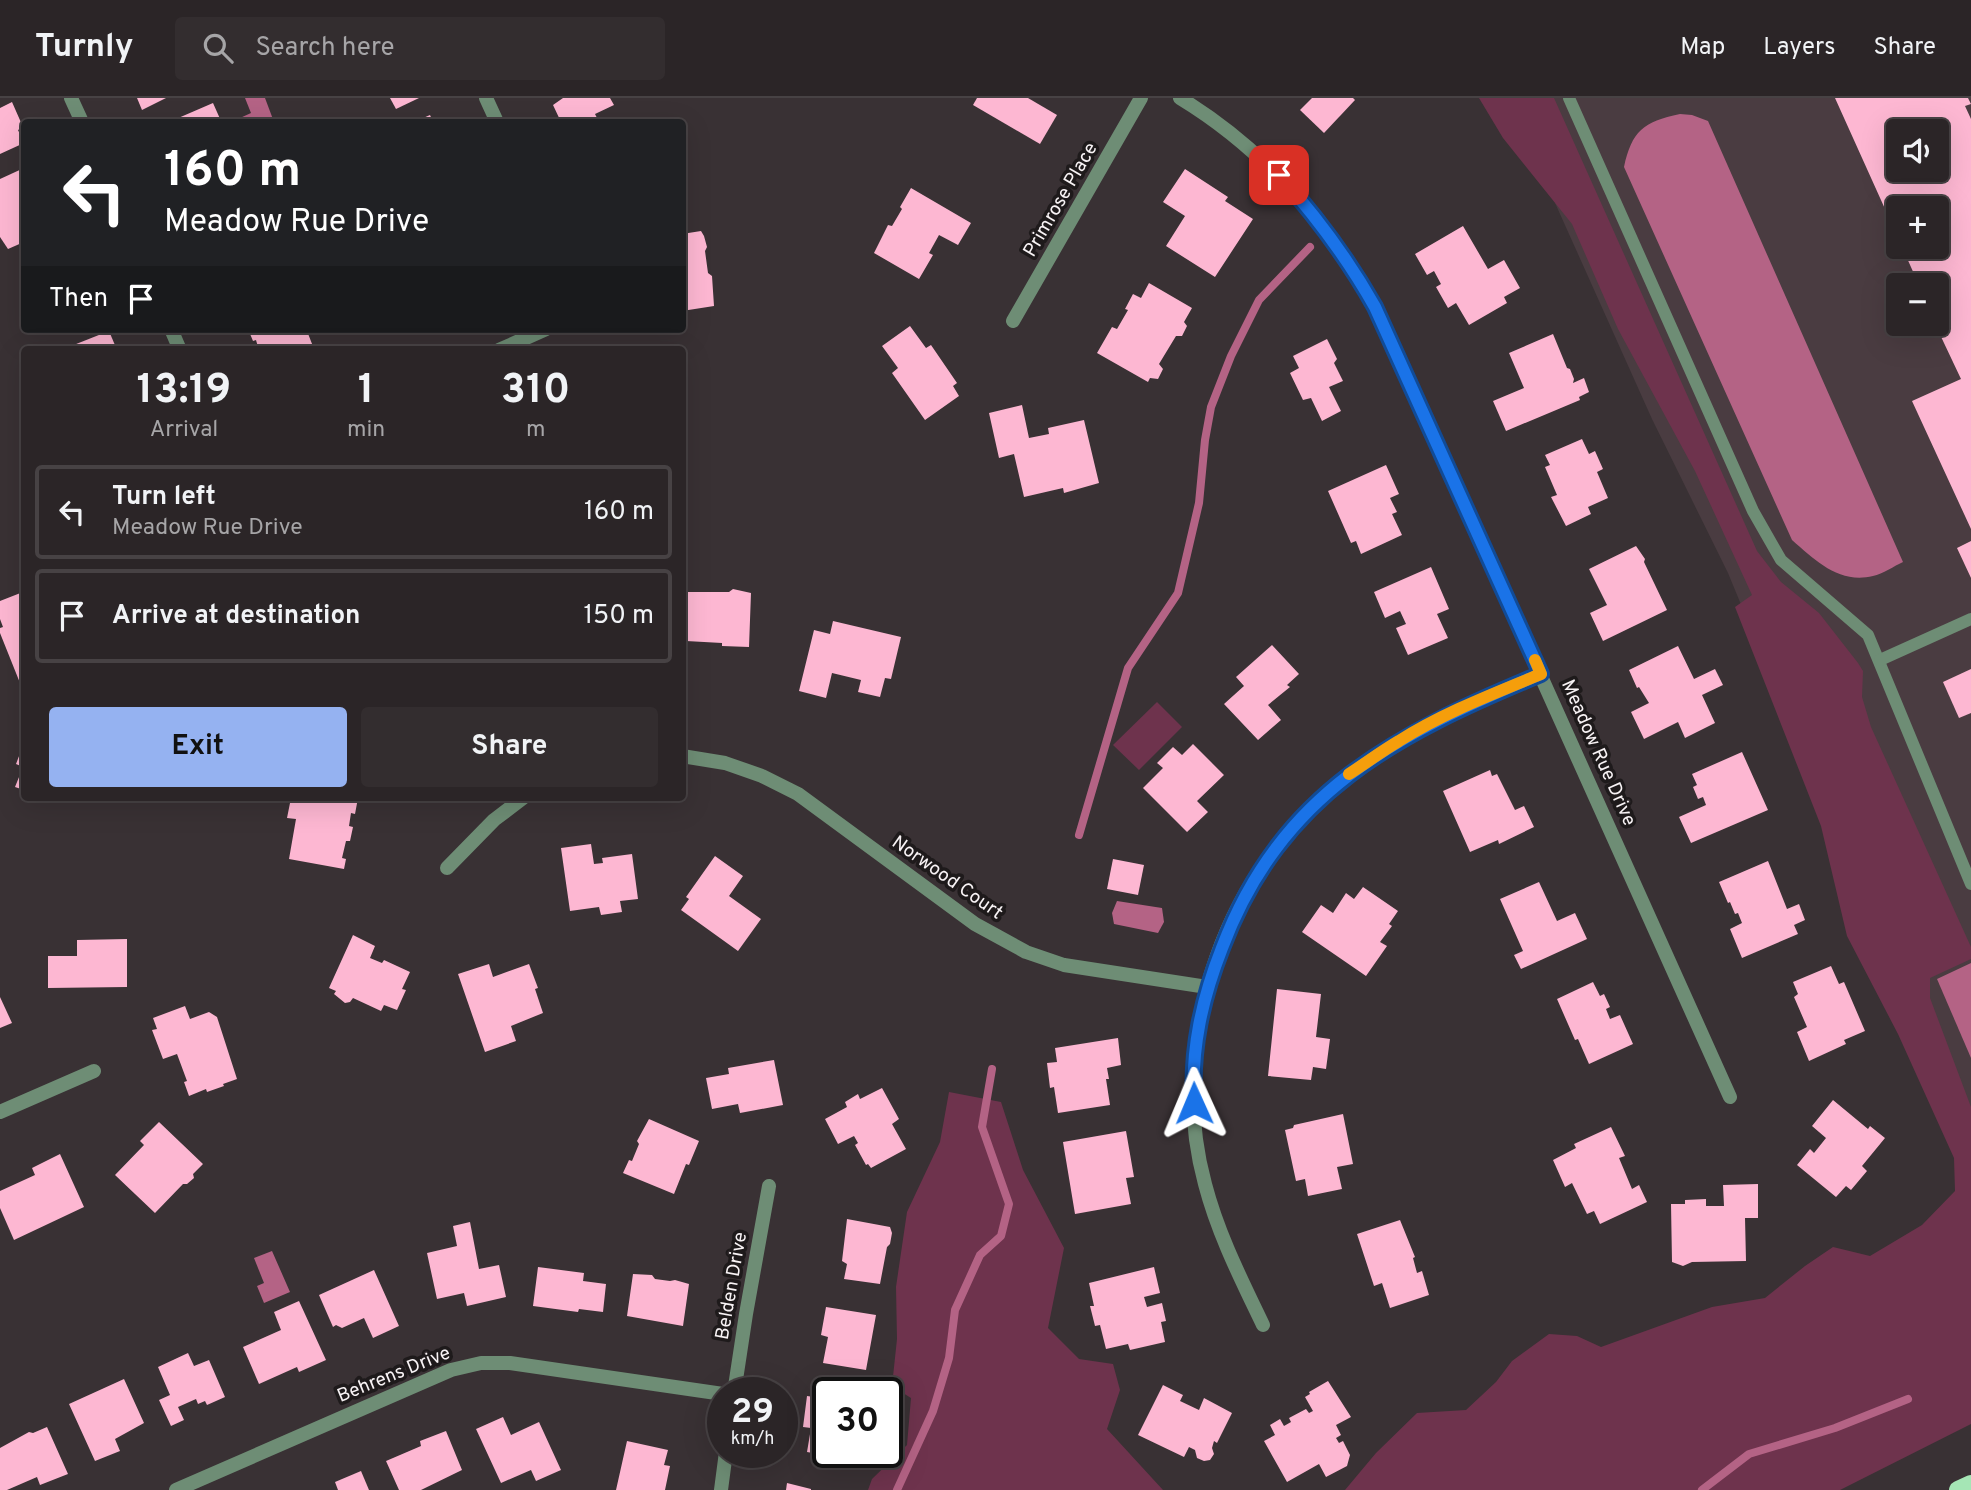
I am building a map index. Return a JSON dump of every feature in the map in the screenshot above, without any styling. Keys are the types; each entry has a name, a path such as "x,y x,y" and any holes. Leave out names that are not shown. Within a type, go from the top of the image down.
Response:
{"main road":[{"path":"1958,1490 1971,1484"}],"street":[{"path":"71,98 81,119"},
{"path":"486,98 496,119"},
{"name":"Primrose Place","path":"1013,321 1142,98"},
{"name":"Meadow Rue Drive","path":"1180,98 1204,112 1279,175 1347,260 1381,319 1730,1097"},
{"path":"508,346 537,333"},
{"path":"1263,1325 1219,1230 1202,1168 1196,1131 1193,1076 1197,1029 1207,987 1232,920 1254,879 1280,840 1312,806 1348,775 1400,740 1469,704 1541,674"},
{"name":"Norwood Court","path":"686,757 725,763 762,776 798,794 975,924 1026,952 1064,965 1207,987"},
{"path":"447,868 494,820 519,801"},
{"path":"0,1112 94,1071"},
{"name":"Belden Drive","path":"736,1377 769,1186"},
{"name":"Behrens Drive","path":"176,1490 451,1370 481,1363 510,1363 707,1392"},
{"path":"722,1490 724,1468"}],"lane":[{"path":"1569,98 1754,511 1782,561 1868,635 1971,884"},
{"path":"1880,660 1971,619"}],"shaded area":[{"path":"245,98 265,98 273,119 240,119 251,113"},
{"path":"1479,98 1554,98 1757,551 1781,582 1819,613 1863,671 1862,697 1871,727 1971,947 1971,959 1930,978 1930,998 1971,1107 1971,1424 1840,1490 1345,1490 1376,1453 1417,1413 1466,1410 1496,1382 1512,1361 1549,1334 1577,1336 1601,1347 1712,1307 1765,1298 1833,1247 1870,1256 1922,1225 1955,1191 1954,1158 1898,1034 1847,936 1821,826 1735,607 1752,595 1695,471 1618,329 1572,224 1503,138"},
{"path":"1508,98 1971,98 1971,1142 1846,859 1728,573 1652,419"},
{"path":"1680,114 1708,121 1903,562 1881,574 1861,578 1839,574 1819,563 1792,540 1624,167 1631,145 1641,130 1657,121"},
{"path":"1157,702 1182,727 1139,770 1113,745"},
{"path":"1117,901 1162,908 1164,922 1158,933 1114,924 1112,913"},
{"path":"1971,963 1971,1058 1937,979"},
{"path":"949,1092 1001,1102 1023,1170 1064,1248 1048,1328 1079,1359 1113,1364 1120,1390 1107,1429 1163,1490 868,1490 872,1479 883,1468 903,1468 903,1449 907,1445 911,1398 903,1393 903,1377 893,1377 897,1339 896,1287 907,1212 940,1142"},
{"path":"272,1251 290,1292 264,1303 257,1286 264,1283 254,1258"}],"building":[{"path":"137,98 166,98 142,110"},
{"path":"390,98 419,98 396,109"},
{"path":"563,98 610,98 614,105 595,114 598,119 560,119 553,105"},
{"path":"977,98 1028,98 1057,115 1040,144 973,105"},
{"path":"1312,98 1355,100 1324,133 1300,110"},
{"path":"1835,98 1968,98 1971,104 1965,106 1971,119 1971,529 1912,401 1961,379 1941,336 1949,336 1949,273 1914,273 1907,259 1949,259 1949,196 1886,196 1886,211"},
{"path":"12,102 21,122 21,128 18,130 21,144 0,154 0,108"},
{"path":"213,103 220,119 176,119"},
{"path":"21,169 21,243 8,249 0,237 0,179"},
{"path":"1185,169 1228,197 1225,201 1253,219 1215,277 1166,246 1185,216 1163,202"},
{"path":"911,188 971,223 958,245 939,235 929,253 933,255 919,279 874,253 888,225 892,226 902,209 900,207"},
{"path":"1463,226 1488,269 1504,260 1520,288 1504,297 1507,303 1469,325 1456,303 1448,308 1436,287 1441,284 1434,271 1427,275 1415,254"},
{"path":"701,231 704,236 708,273 712,276 714,306 686,310 686,233"},
{"path":"1149,283 1192,308 1184,322 1187,326 1182,336 1176,336 1159,364 1163,369 1158,379 1150,378 1148,382 1097,353 1112,327 1117,329 1128,310 1125,309 1133,294 1141,298"},
{"path":"910,326 926,348 931,345 957,383 953,386 959,396 925,420 892,373 898,368 882,346"},
{"path":"110,333 115,346 71,346"},
{"path":"250,333 308,333 313,346 258,346 256,340 253,341"},
{"path":"1553,334 1567,368 1570,369 1573,383 1584,378 1589,392 1579,397 1580,400 1506,431 1493,401 1524,388 1509,353"},
{"path":"1327,339 1337,359 1334,363 1343,381 1329,387 1341,411 1322,421 1311,398 1303,400 1290,373 1299,368 1293,356"},
{"path":"1022,405 1029,438 1049,434 1048,428 1084,420 1099,483 1064,493 1063,488 1024,497 1014,454 999,458 989,413"},
{"path":"1582,439 1589,454 1595,451 1603,469 1597,472 1608,498 1588,507 1591,514 1566,526 1551,497 1557,495 1545,467 1550,465 1545,455"},
{"path":"1386,465 1399,494 1390,498 1397,512 1392,514 1402,535 1361,554 1356,541 1351,543 1328,491"},
{"path":"1971,541 1971,578 1957,548"},
{"path":"1636,546 1645,559 1644,562 1667,610 1603,641 1590,613 1607,605 1589,569"},
{"path":"1431,567 1449,609 1437,614 1448,638 1408,655 1396,628 1406,624 1400,611 1385,618 1374,592"},
{"path":"733,589 751,593 749,647 686,641 686,592 729,592"},
{"path":"21,593 20,683 0,633 0,628 3,627 0,601"},
{"path":"833,621 901,637 891,679 885,678 880,697 858,692 861,680 832,673 826,698 799,691 814,630 830,634"},
{"path":"1272,645 1299,674 1287,685 1290,687 1268,705 1281,720 1258,740 1224,704 1244,686 1236,677"},
{"path":"1678,646 1694,679 1715,669 1723,685 1702,695 1715,723 1685,738 1678,722 1644,739 1631,712 1649,703 1639,687 1637,688 1629,670"},
{"path":"1971,669 1971,713 1959,718 1943,682"},
{"path":"1193,744 1224,775 1197,801 1208,812 1187,832 1143,788 1163,768 1157,763 1173,747 1182,755"},
{"path":"21,751 21,766 16,764"},
{"path":"1742,752 1768,810 1691,843 1679,817 1706,805 1703,797 1698,799 1693,787 1697,785 1692,774"},
{"path":"1490,770 1492,776 1497,774 1515,810 1524,806 1534,827 1499,844 1498,840 1470,852 1443,791"},
{"path":"21,772 21,789 15,787"},
{"path":"290,801 357,801 355,814 351,813 349,826 353,827 350,841 346,841 342,858 346,859 344,869 289,859 296,819 287,818"},
{"path":"591,844 594,864 603,863 602,858 632,854 638,899 620,901 622,912 601,915 599,907 570,911 561,848"},
{"path":"715,856 743,876 729,896 761,919 738,951 681,910 689,899 686,897"},
{"path":"1113,859 1144,865 1138,895 1107,889"},
{"path":"1768,861 1787,909 1799,904 1805,920 1794,925 1798,934 1742,958 1730,929 1742,923 1738,913 1735,914 1730,902 1728,903 1719,882"},
{"path":"1539,882 1557,921 1575,913 1587,939 1521,969 1514,955 1523,951 1500,899"},
{"path":"1363,887 1398,911 1389,924 1392,926 1380,942 1387,946 1366,976 1302,932 1321,905 1333,913 1346,893 1354,899"},
{"path":"353,935 375,946 370,958 382,963 384,960 410,972 397,1010 384,1005 381,1011 353,998 345,1003 334,994 336,991 329,988"},
{"path":"127,939 127,987 48,988 48,956 77,956 77,940"},
{"path":"489,964 493,977 529,964 543,1013 511,1026 516,1041 485,1052 458,974"},
{"path":"1831,966 1839,984 1844,982 1865,1031 1844,1040 1846,1044 1809,1061 1797,1032 1807,1027 1794,997 1798,994 1793,982"},
{"path":"1593,982 1600,996 1604,994 1610,1007 1606,1009 1610,1019 1620,1015 1633,1044 1589,1064 1557,999"},
{"path":"1277,989 1321,994 1316,1037 1330,1039 1326,1069 1313,1067 1311,1080 1268,1076"},
{"path":"0,997 12,1023 0,1028"},
{"path":"185,1006 190,1019 209,1012 217,1017 237,1079 223,1084 224,1086 189,1096 184,1082 187,1081 177,1054 163,1059 152,1030 157,1029 153,1018"},
{"path":"1118,1038 1121,1065 1107,1068 1110,1105 1058,1113 1054,1087 1050,1088 1047,1063 1057,1062 1055,1048"},
{"path":"774,1060 783,1105 740,1113 738,1104 712,1109 706,1078 729,1074 728,1068"},
{"path":"882,1088 899,1119 892,1124 906,1149 871,1168 866,1165 855,1145 858,1143 854,1136 838,1144 825,1119 847,1107 845,1102 858,1094 860,1099"},
{"path":"1833,1100 1868,1129 1870,1126 1885,1138 1862,1166 1867,1171 1851,1190 1846,1186 1836,1197 1797,1165 1810,1149 1814,1153 1826,1138 1812,1126"},
{"path":"1343,1114 1353,1164 1337,1167 1342,1189 1308,1196 1305,1179 1296,1181 1285,1130 1293,1128 1294,1125"},
{"path":"649,1119 699,1141 674,1194 623,1173 629,1160 632,1161 639,1144 637,1141"},
{"path":"159,1122 203,1164 193,1174 194,1178 183,1184 155,1213 115,1175 144,1145 140,1141"},
{"path":"1611,1127 1625,1156 1619,1158 1632,1189 1639,1185 1647,1202 1600,1224 1594,1211 1587,1214 1572,1183 1565,1187 1553,1160 1576,1148 1574,1144"},
{"path":"1126,1131 1134,1177 1126,1178 1131,1204 1075,1214 1063,1142"},
{"path":"60,1154 84,1207 14,1240 0,1208 0,1191 35,1175 32,1168"},
{"path":"1758,1184 1758,1218 1745,1218 1746,1261 1692,1262 1683,1266 1672,1262 1671,1204 1706,1199 1706,1206 1724,1206 1723,1185"},
{"path":"847,1219 890,1227 892,1233 880,1284 844,1279 847,1264 842,1261"},
{"path":"1400,1220 1415,1257 1413,1258 1417,1273 1422,1271 1429,1295 1390,1308 1382,1283 1374,1286 1357,1234"},
{"path":"470,1222 479,1269 499,1265 506,1297 467,1306 464,1293 437,1299 427,1253 457,1246 453,1226"},
{"path":"538,1267 584,1273 583,1281 606,1284 603,1312 579,1309 578,1312 533,1306"},
{"path":"1154,1267 1160,1293 1144,1297 1147,1307 1162,1303 1166,1321 1161,1322 1165,1342 1130,1350 1128,1344 1106,1349 1100,1325 1095,1326 1090,1306 1094,1306 1089,1283"},
{"path":"374,1270 399,1326 373,1338 364,1318 342,1328 336,1325 333,1327 319,1295"},
{"path":"633,1274 652,1275 655,1279 689,1284 683,1326 627,1316"},
{"path":"299,1301 326,1360 299,1372 297,1367 259,1384 243,1347 281,1330 274,1312"},
{"path":"826,1307 876,1315 866,1370 823,1363 828,1337 821,1335"},
{"path":"188,1353 194,1366 209,1360 225,1397 207,1405 205,1401 198,1404 196,1399 178,1407 184,1420 171,1426 159,1400 170,1395 158,1367"},
{"path":"124,1379 144,1423 115,1439 120,1451 95,1461 69,1404"},
{"path":"1328,1381 1351,1417 1336,1425 1341,1435 1336,1438 1339,1443 1343,1441 1350,1455 1347,1466 1326,1477 1319,1464 1287,1482 1264,1441 1275,1435 1270,1425 1280,1419 1284,1426 1291,1422 1289,1418 1306,1409 1309,1413 1313,1411 1305,1397"},
{"path":"1163,1385 1183,1395 1180,1401 1199,1410 1204,1398 1232,1413 1217,1443 1214,1441 1214,1454 1210,1460 1197,1458 1195,1450 1189,1447 1184,1457 1138,1435"},
{"path":"807,1396 812,1397 812,1453 807,1452 811,1428 803,1427"},
{"path":"503,1417 511,1435 539,1422 561,1470 536,1481 531,1470 501,1483 476,1429"},
{"path":"47,1427 68,1474 40,1485 37,1477 7,1490 0,1490 0,1448 29,1432"},
{"path":"446,1431 462,1470 421,1490 399,1490 386,1461 421,1446 420,1441"},
{"path":"627,1441 668,1450 664,1465 670,1466 665,1490 616,1490"},
{"path":"361,1471 369,1490 338,1490 335,1482"},
{"path":"787,1483 811,1489 811,1490 786,1490"}],"waterway":[{"path":"1079,835 1128,668 1178,593 1199,503 1211,407 1231,356 1259,300 1310,247"},
{"path":"897,1490 933,1411 949,1358 955,1310 980,1255 1001,1236 1009,1204 982,1127 992,1069"},
{"path":"1702,1490 1749,1454 1835,1428 1908,1399"}],"slow traffic":[{"path":"1349,774 1400,740 1469,704 1541,674 1535,660"}],"route":[{"path":"1194,1103 1197,1029 1207,987 1232,920 1254,879 1280,840 1312,806 1348,775 1400,740 1469,704 1541,674 1375,307 1327,232 1279,175"}]}
